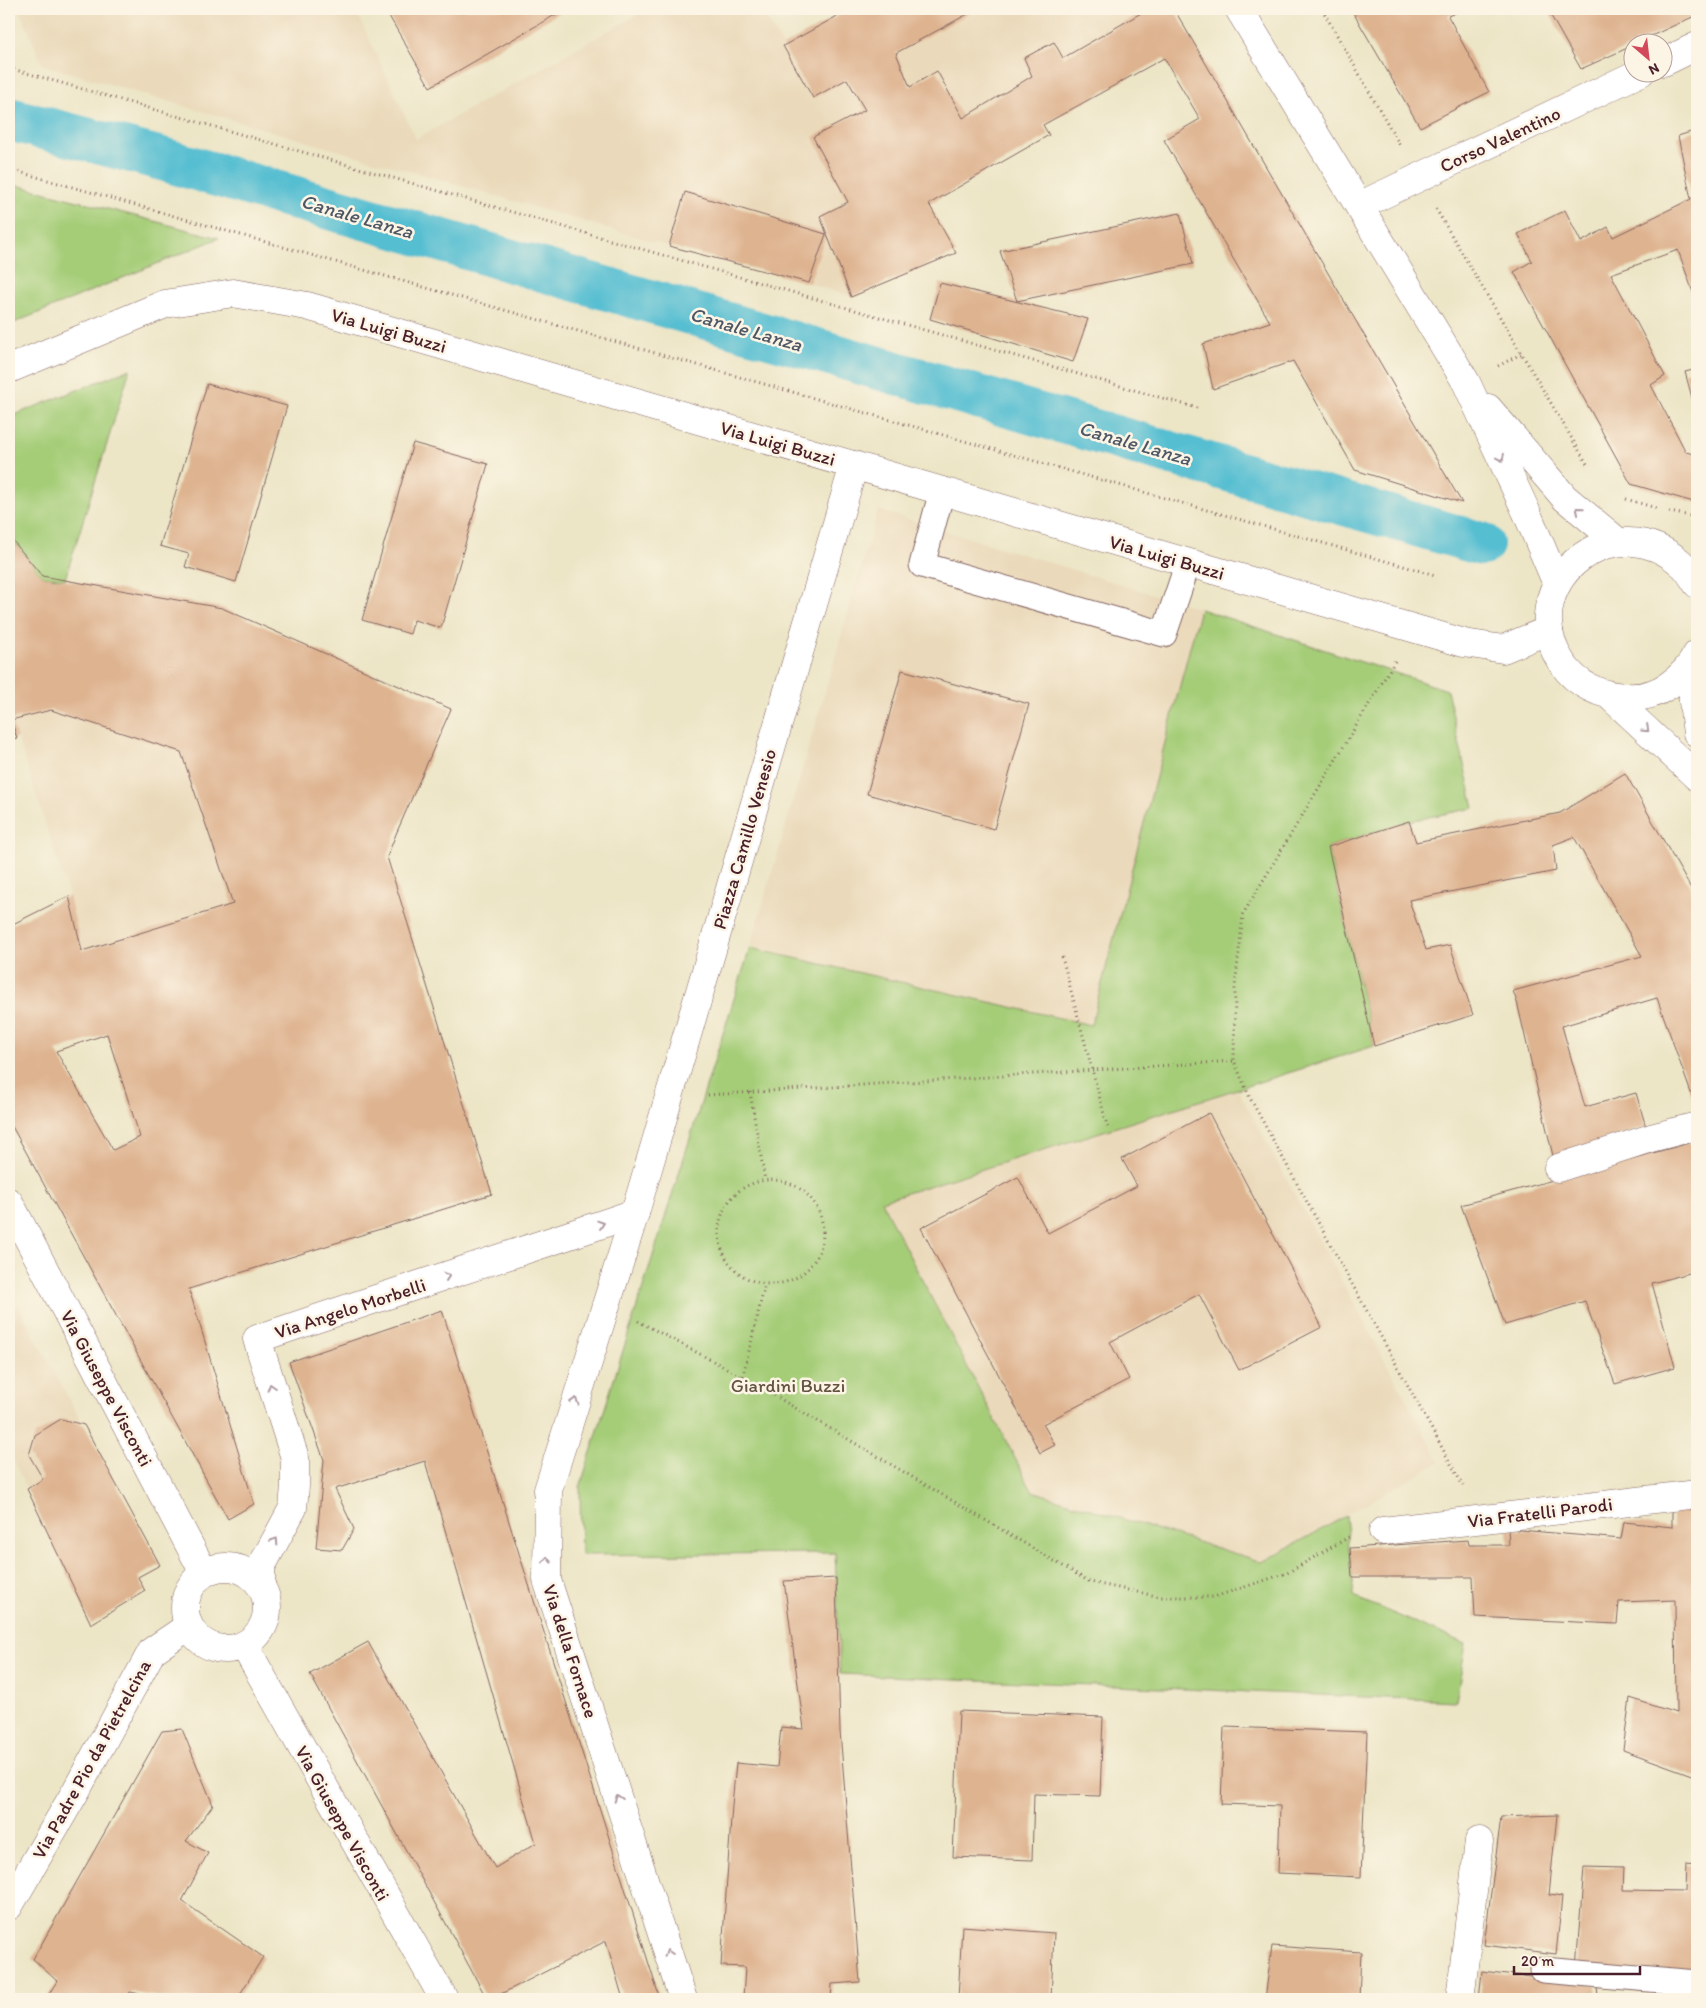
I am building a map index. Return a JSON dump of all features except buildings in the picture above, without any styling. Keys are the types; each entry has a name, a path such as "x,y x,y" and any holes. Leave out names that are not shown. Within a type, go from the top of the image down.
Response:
{"street":[{"path":"1239,9 1466,382 1526,511 1557,584"},
{"path":"1674,57 1697,46"},
{"name":"Corso Valentino","path":"1359,206 1624,80"},
{"name":"Via Luigi Buzzi","path":"9,368 165,304 233,293 307,306 1464,643 1503,648 1549,630"},
{"path":"1466,382 1565,498 1617,542"},
{"name":"Piazza Camillo Venesio","path":"635,1212 854,465"},
{"path":"1695,659 1676,681 1656,692 1633,697 1610,696 1588,687 1569,673 1556,653 1549,630 1550,606 1557,584 1572,564 1592,549 1617,542 1642,542 1666,551 1686,567 1697,584"},
{"path":"1695,659 1693,702 1697,733"},
{"path":"1610,696 1697,777"},
{"path":"1558,1168 1651,1138 1697,1126"},
{"name":"Via Giuseppe Visconti","path":"9,1202 204,1573"},
{"name":"Via della Fornace","path":"635,1212 548,1490 547,1580 683,1999"},
{"name":"Via Angelo Morbelli","path":"261,1585 261,1567 293,1508 296,1486 295,1458 257,1339 346,1308 542,1245 635,1212"},
{"name":"Via Fratelli Parodi","path":"1383,1531 1697,1494"},
{"path":"222,1568 241,1569 261,1585 266,1598 267,1612 264,1626 255,1638 244,1645 231,1649 206,1645 189,1626 185,1609 188,1591 204,1573 222,1568"},
{"name":"Via Padre Pio da Pietrelcina","path":"9,1906 86,1773 152,1651 189,1626"},
{"name":"Via Giuseppe Visconti","path":"244,1645 444,1999"},
{"path":"1460,1999 1479,1841"}],"lane":[{"path":"942,491 922,565 1164,634 1188,563"},
{"path":"1543,1970 1697,1983"}],"path":[{"path":"1322,9 1418,178 1589,468"},
{"path":"9,68 1197,408"},
{"path":"9,169 1435,575"},
{"path":"1620,497 1662,510 1697,517"},
{"path":"1402,663 1394,661 1243,914 1235,987 1234,1061 1250,1098 1482,1519"},
{"path":"1062,957 1108,1129"},
{"path":"668,1097 1234,1061"},
{"path":"750,1092 765,1180"},
{"path":"765,1180 782,1181 799,1187 812,1199 821,1215 824,1232 821,1250 817,1258 799,1277 782,1284 765,1284 748,1280 735,1270 725,1256 720,1240 719,1224 725,1208 735,1194 748,1185 765,1180"},
{"path":"743,1377 765,1284"},
{"path":"606,1304 743,1377 1090,1582 1161,1597 1214,1597 1287,1573 1348,1537 1368,1529 1383,1531"}],"shaded area":[{"path":"19,9 355,9 416,139 647,9 761,9 783,46 850,9 1148,9 1139,14 1164,58 1043,125 1049,135 929,204 956,253 851,297 809,283 669,246 43,65"},
{"path":"878,510 1200,609 1091,1025 750,948"},
{"path":"9,536 42,576 222,608 451,709 181,752 233,904 82,951 69,896 9,712"},
{"path":"1237,1088 1440,1462 1262,1562 1032,1491 881,1201"},
{"path":"12,1295 97,1450 27,1489 9,1451 9,1297"}],"green space":[{"path":"9,183 219,238 9,325"},
{"path":"130,369 65,579 42,576 9,536 9,417"},
{"name":"Giardini Buzzi","path":"1200,609 1447,690 1474,808 1409,821 1328,847 1374,1046 881,1201 1032,1491 1262,1562 1346,1516 1354,1597 1466,1644 1456,1701 840,1674 835,1553 581,1555 580,1487 750,948 1091,1025"}],"waterway":[{"name":"Canale Lanza","path":"9,119 162,159 1482,544"}]}
